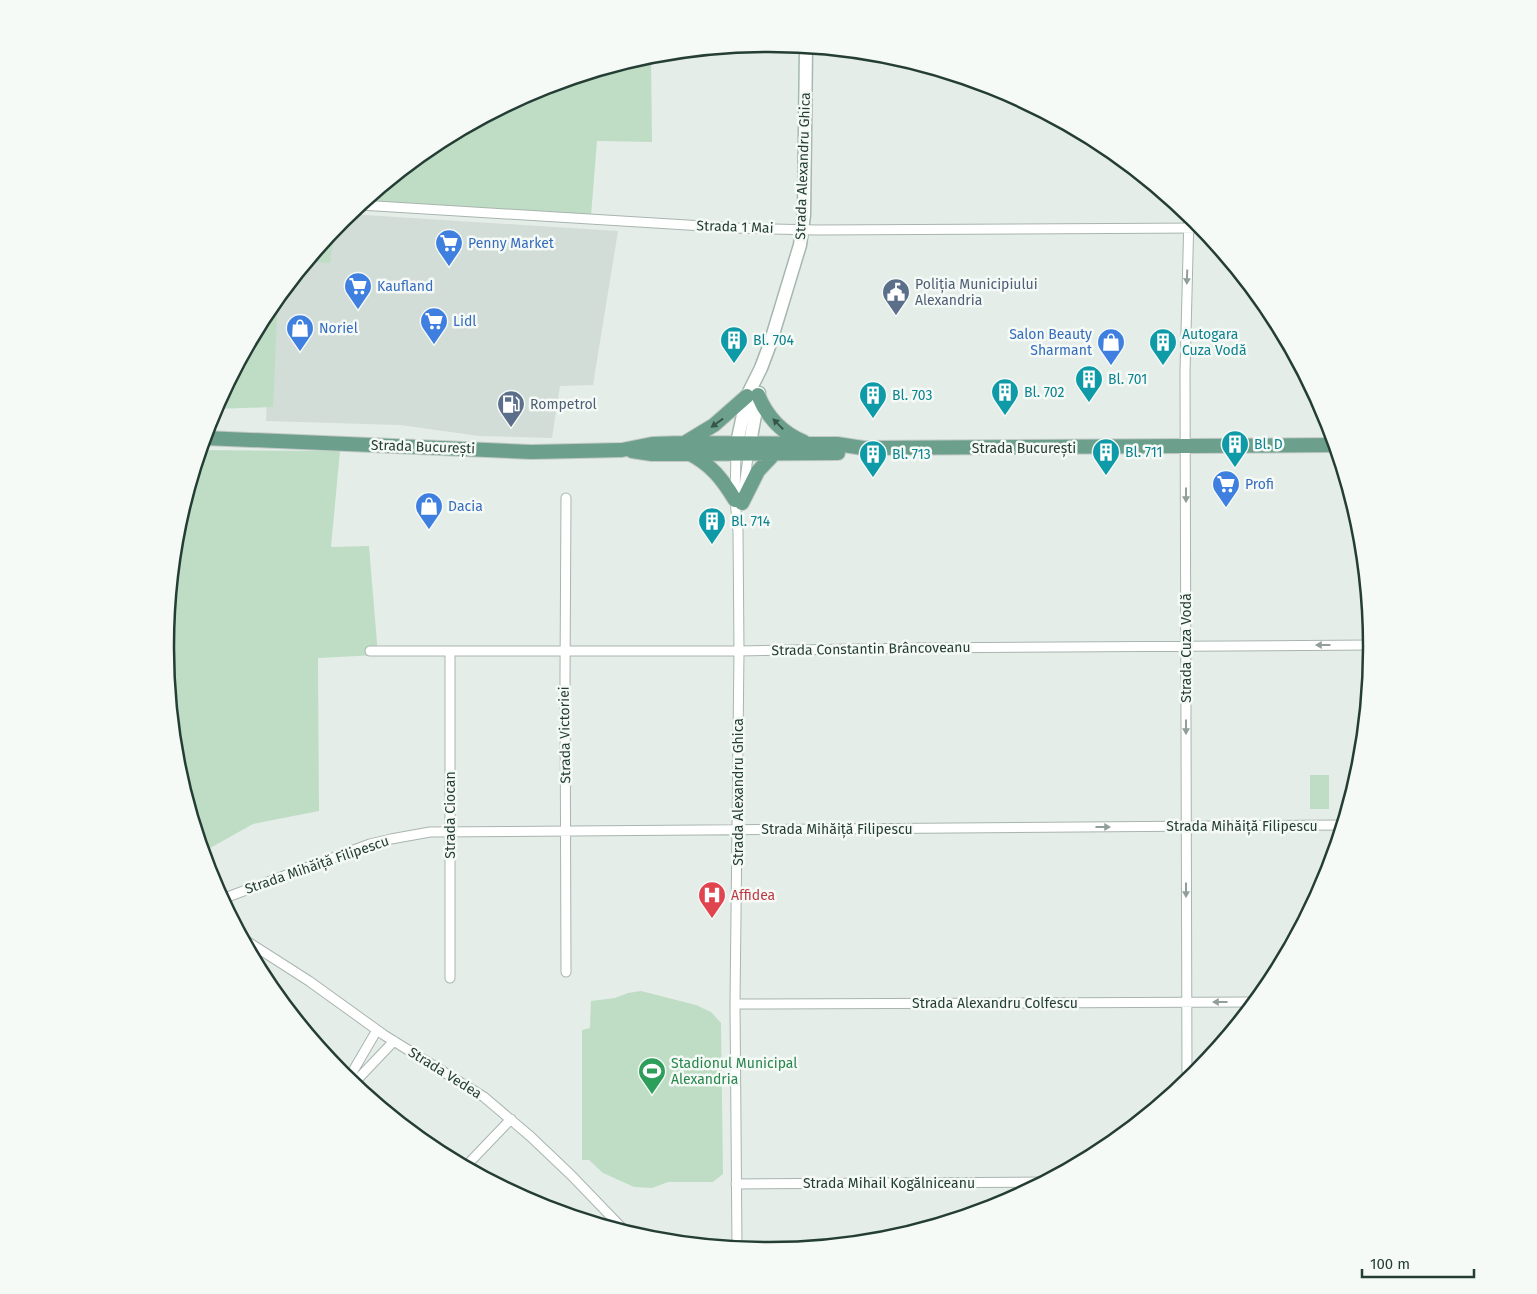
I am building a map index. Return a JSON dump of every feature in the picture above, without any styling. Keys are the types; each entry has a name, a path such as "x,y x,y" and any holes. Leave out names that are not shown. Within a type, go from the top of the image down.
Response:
{"main road":[{"path":"775,453 758,471 738,506 718,474 685,448 753,396 781,429 807,443"},
{"name":"Strada București","path":"212,438 531,452 622,450 652,454 685,448 743,448 807,443 837,444 863,448 1327,445"},
{"name":"Strada București","path":"743,448 775,453 838,453 863,448"}],"street":[{"name":"Strada Alexandru Ghica","path":"737,1240 735,1004 738,830 738,506 743,448 753,396 803,230 806,54"},
{"name":"Strada 1 Mai","path":"371,206 675,225 803,230 1189,228"},
{"name":"Strada Cuza Vodă","path":"1187,1069 1185,364 1189,228"},
{"name":"Strada Victoriei","path":"566,498 566,972"},
{"name":"Strada Constantin Brâncoveanu","path":"370,651 739,651 1186,645 1363,645"},
{"name":"Strada Ciocan","path":"450,651 450,978"},
{"name":"Strada Mihăiță Filipescu","path":"229,896 370,844 414,834 450,832 1335,825"},
{"name":"Strada Vedea","path":"256,947 309,981 377,1030 484,1098 511,1119 572,1175 616,1221"},
{"name":"Strada Alexandru Colfescu","path":"735,1004 1245,1002"},
{"path":"353,1072 377,1030"},
{"path":"354,1073 394,1041"},
{"path":"470,1162 511,1119"},
{"name":"Strada Mihail Kogălniceanu","path":"736,1184 1026,1182"}],"shaded area":[{"path":"361,215 618,231 593,385 560,386 552,438 479,436 400,425 266,421 269,325 297,285 322,255"}],"green space":[{"path":"651,64 652,142 597,141 591,216 427,204 375,202 407,175 438,153 471,132 506,114 577,84"},
{"path":"333,243 330,263 316,262"},
{"path":"277,312 273,407 224,409 235,384"},
{"path":"208,450 340,451 331,547 369,546 378,655 318,658 319,811 253,824 210,848 194,801 185,763 175,686 174,647 175,608 185,531 194,493"},
{"path":"1310,775 1329,775 1329,809 1310,809"},
{"name":"Stadionul Municipal Alexandria","path":"641,991 696,1005 711,1012 721,1023 723,1174 713,1182 668,1182 652,1188 634,1187 603,1173 589,1160 582,1160 582,1030 590,1028 591,1001 615,998"}],"place":[{"name":"Penny Market","path":"449,267"},
{"name":"Kaufland","path":"358,310"},
{"name":"Poliția Municipiului Alexandria","path":"896,316"},
{"name":"Lidl","path":"434,345"},
{"name":"Noriel","path":"300,352"},
{"name":"Bl. 704","path":"734,364"},
{"name":"Salon Beauty Sharmant","path":"1111,366"},
{"name":"Autogara Cuza Vodă","path":"1163,366"},
{"name":"Bl. 701","path":"1089,403"},
{"name":"Bl. 702","path":"1005,416"},
{"name":"Bl. 703","path":"873,419"},
{"name":"Rompetrol","path":"511,428"},
{"name":"Bl. D","path":"1235,468"},
{"name":"Bl. 711","path":"1106,476"},
{"name":"Bl. 713","path":"873,478"},
{"name":"Profi","path":"1226,508"},
{"name":"Dacia","path":"429,530"},
{"name":"Bl. 714","path":"712,545"},
{"name":"Affidea","path":"712,919"},
{"name":"Stadionul Municipal Alexandria","path":"652,1095"}]}
